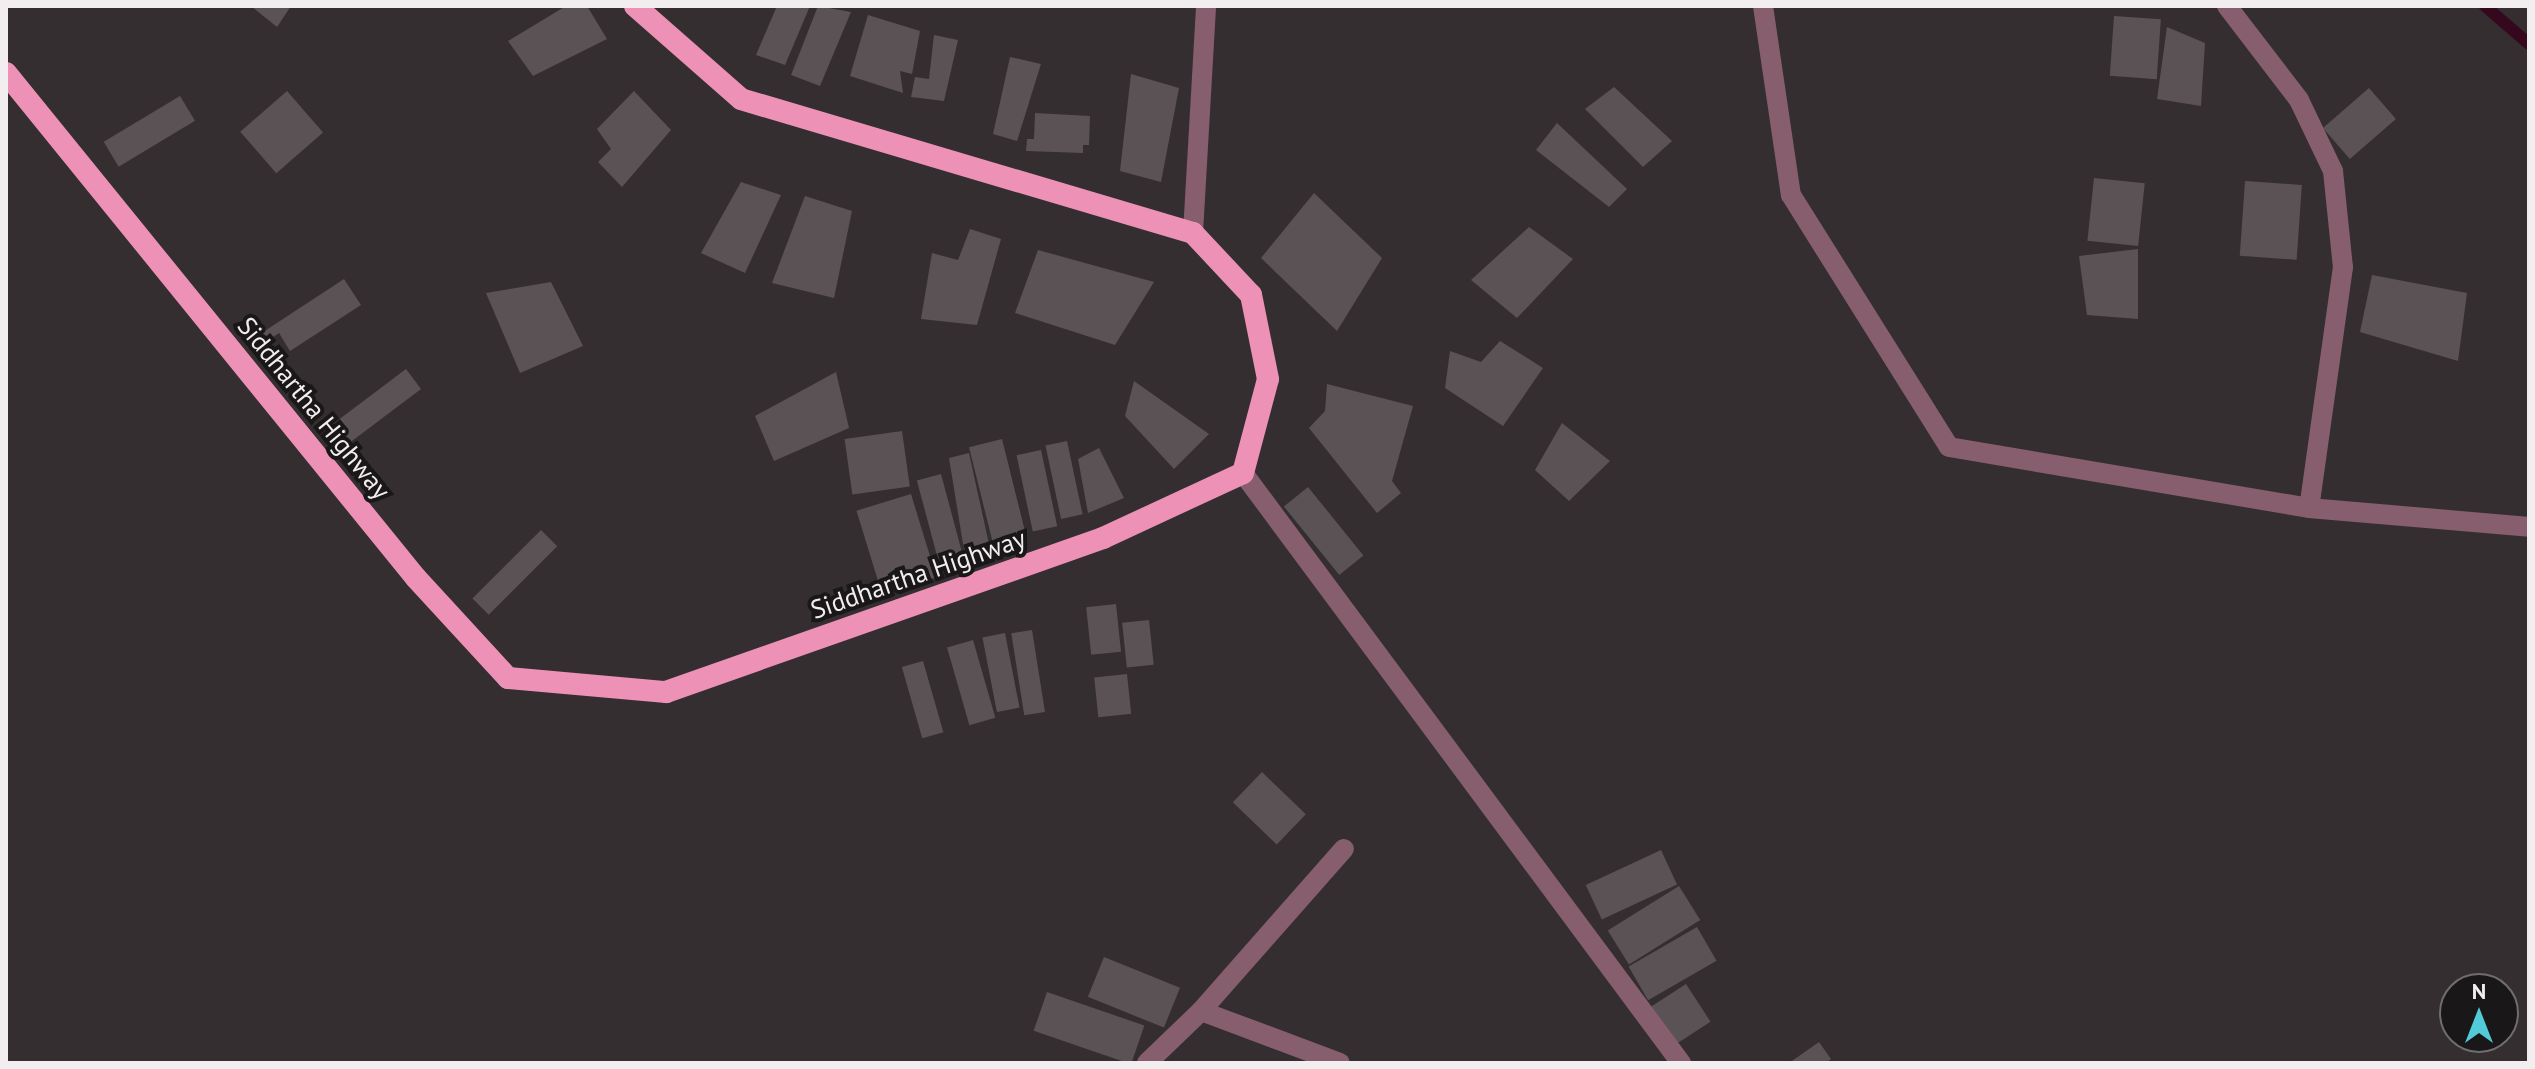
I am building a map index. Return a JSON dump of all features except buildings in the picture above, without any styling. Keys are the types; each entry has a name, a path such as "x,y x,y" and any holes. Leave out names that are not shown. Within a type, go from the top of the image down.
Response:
{"highway":[{"path":"635,6 741,99 1193,233 1251,295 1254,309 1268,379 1243,473"},
{"name":"Siddhartha Highway","path":"6,73 416,578 508,678 666,692 1103,538 1243,473"}],"street":[{"path":"1193,233 1206,6"},
{"path":"1763,6 1791,195 1949,447 2309,508 2529,527"},
{"path":"2227,6 2299,100 2333,171 2343,267 2309,508"},
{"path":"1243,473 1681,1063"},
{"path":"1147,1063 1201,1011 1344,849"},
{"path":"1201,1011 1340,1063"}],"waterway":[{"path":"2485,6 2529,44"}]}
